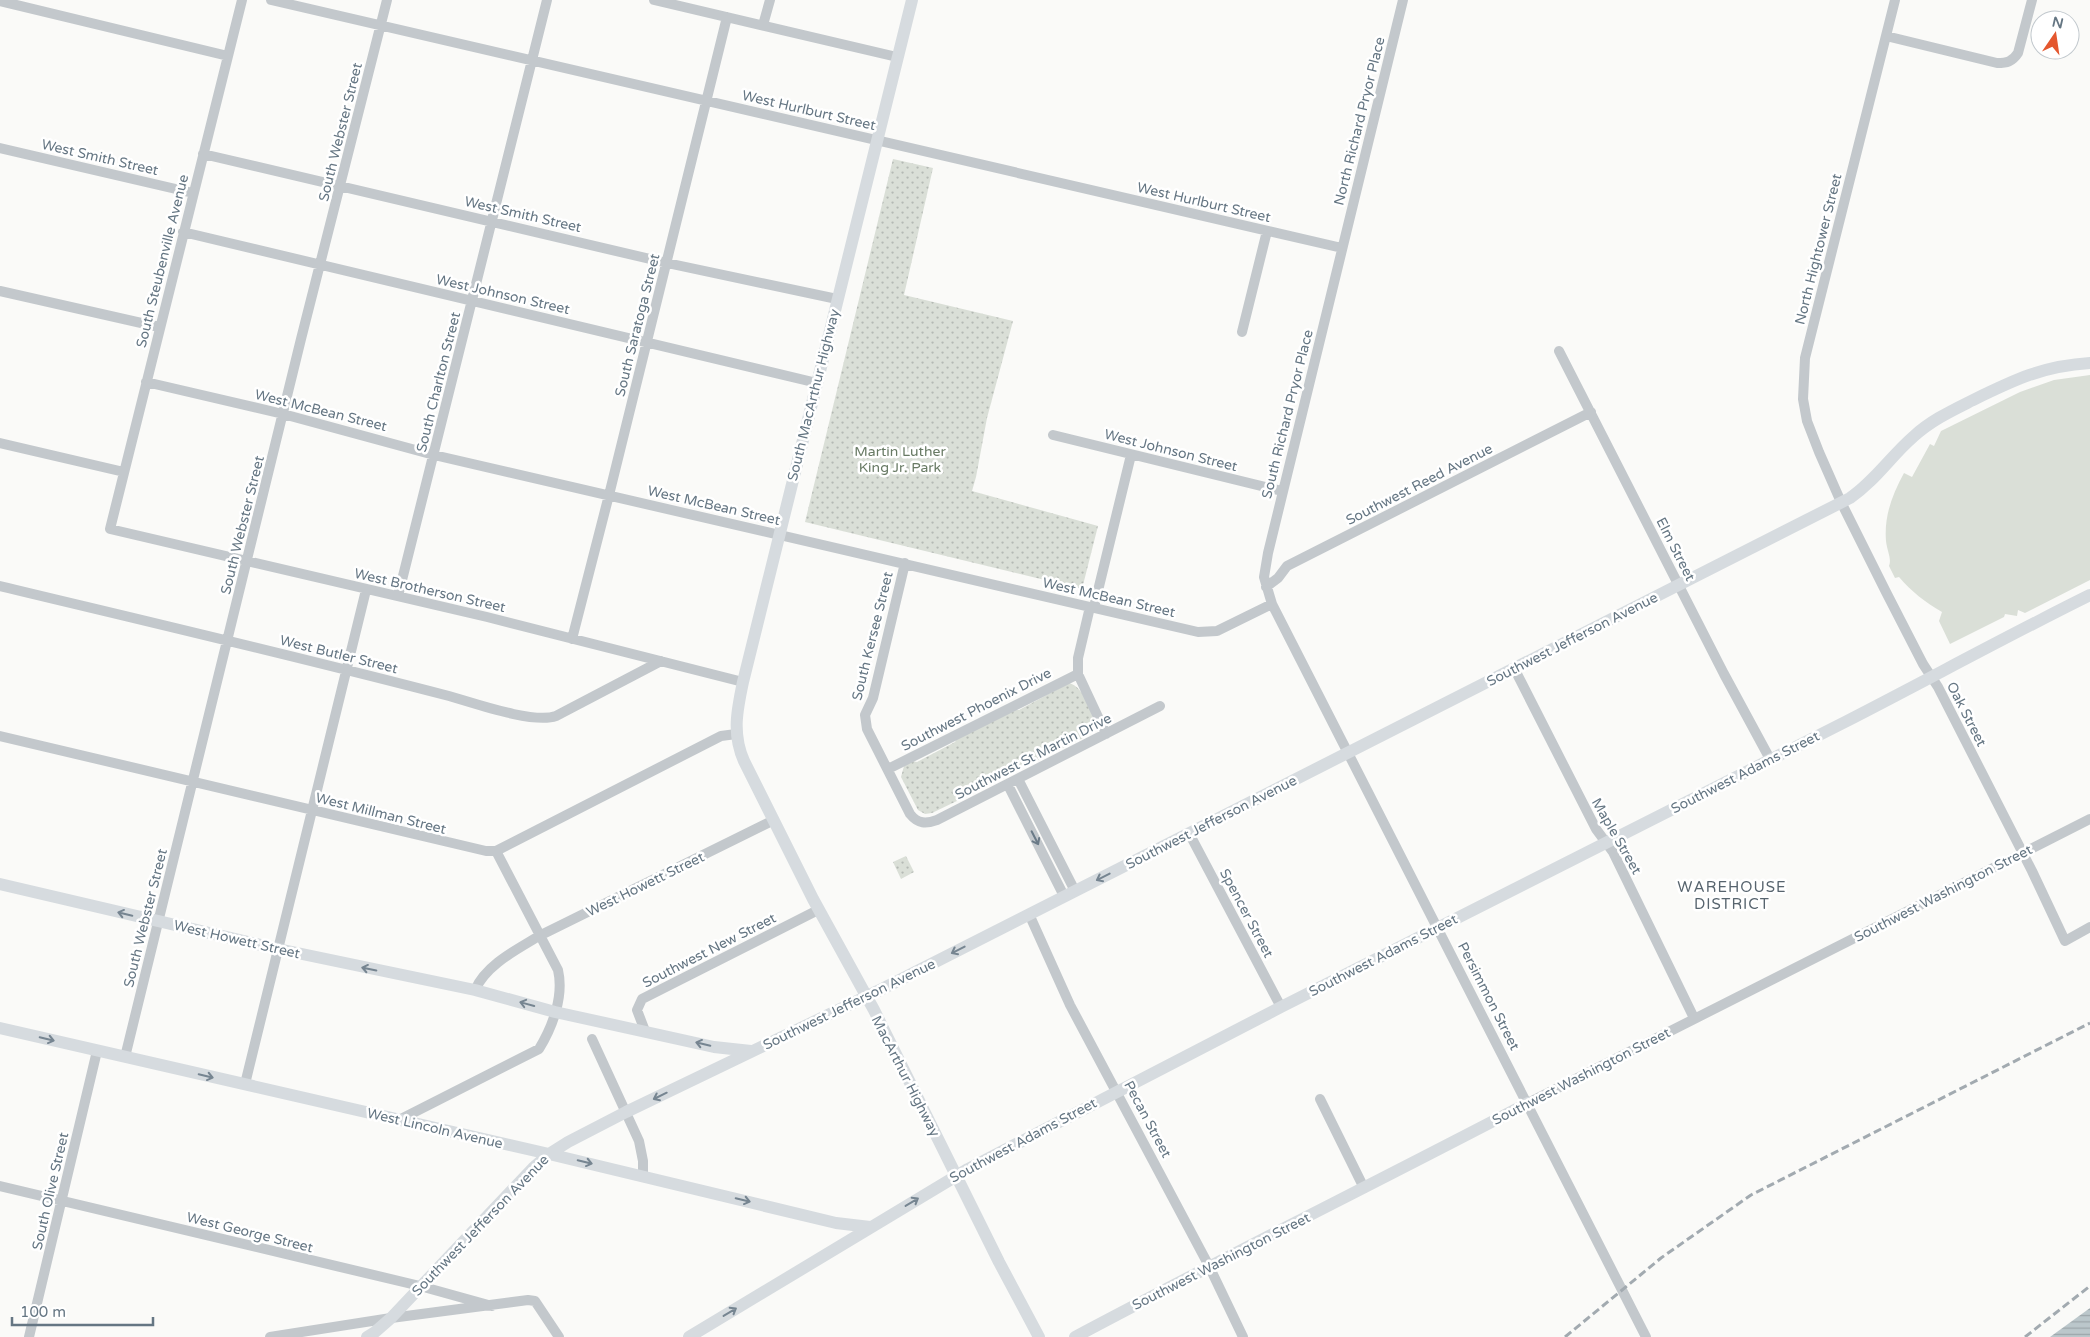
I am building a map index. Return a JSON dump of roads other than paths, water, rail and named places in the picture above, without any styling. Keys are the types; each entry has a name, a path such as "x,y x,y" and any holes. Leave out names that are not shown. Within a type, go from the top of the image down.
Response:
{"main road":[{"name":"South MacArthur Highway","path":"736,734 737,710 743,682 912,0"},
{"name":"Southwest Jefferson Avenue","path":"372,1332 390,1318 533,1168 549,1154 626,1112 866,996 1841,502 1859,492 1908,441 1934,421 2027,374 2059,366 2090,363"},
{"name":"Southwest Adams Street","path":"689,1337 957,1175 1281,1007 2090,595"},
{"name":"MacArthur Highway","path":"736,734 741,753 818,910 866,996 1039,1337"},
{"name":"West Howett Street","path":"0,884 278,949 475,990 555,1012 645,1030 714,1047 751,1051"},
{"name":"West Lincoln Avenue","path":"0,1028 549,1154 831,1222 870,1227"},
{"name":"Southwest Washington Street","path":"1075,1337 1209,1266 1528,1103"}],"street":[{"name":"South Steubenville Avenue","path":"110,529 242,0"},
{"name":"West Hurlburt Street","path":"270,0 1342,248"},
{"name":"South Webster Street","path":"125,1057 320,264 388,0"},
{"name":"South Charlton Street","path":"398,596 547,0"},
{"path":"654,0 897,57"},
{"path":"764,25 770,0"},
{"name":"North Richard Pryor Place","path":"1342,248 1403,0"},
{"name":"North Hightower Street","path":"1841,502 1808,422 1803,394 1804,367 1896,0"},
{"path":"1886,36 1997,63 2006,63 2014,61 2018,54 2032,0"},
{"path":"0,1 228,56"},
{"name":"South Saratoga Street","path":"572,639 610,495 726,17"},
{"name":"West Smith Street","path":"0,148 193,192"},
{"name":"West Smith Street","path":"203,154 666,262 837,299"},
{"path":"1242,332 1266,230"},
{"name":"West Johnson Street","path":"183,232 817,383"},
{"name":"South Richard Pryor Place","path":"1266,587 1264,571 1342,248"},
{"path":"0,291 159,327"},
{"name":"Elm Street","path":"1559,351 1770,759"},
{"name":"West McBean Street","path":"146,382 283,414 434,455 1198,632 1217,631 1272,604"},
{"name":"Southwest Reed Avenue","path":"1266,587 1278,578 1287,566 1591,412"},
{"name":"West Johnson Street","path":"1053,435 1282,491"},
{"path":"0,443 124,472"},
{"path":"1106,734 1078,674 1078,658 1131,455"},
{"name":"Oak Street","path":"1841,502 2022,853 2064,941 2090,928"},
{"name":"West Brotherson Street","path":"110,529 398,596 743,682"},
{"name":"South Kersee Street","path":"905,563 873,698 865,714 867,729 910,814 918,821"},
{"name":"West Butler Street","path":"0,586 346,669 508,712 545,719 556,716 661,661"},
{"name":"Persimmon Street","path":"1266,587 1272,604 1350,752 1646,1337"},
{"path":"245,1084 366,590"},
{"name":"Maple Street","path":"1514,668 1596,829 1613,852 1694,1018"},
{"name":"Southwest Phoenix Drive","path":"888,769 1078,674"},
{"name":"Southwest St Martin Drive","path":"918,821 924,823 937,820 1160,706"},
{"path":"399,1120 539,1049 548,1034 561,985 558,970 496,851 721,736 736,734"},
{"name":"West Millman Street","path":"0,736 473,849 496,851"},
{"path":"1018,779 1069,894"},
{"path":"1008,785 1069,894"},
{"name":"Southwest Washington Street","path":"1528,1103 2090,819"},
{"name":"West Howett Street","path":"475,990 485,974 539,936 774,820"},
{"name":"Spencer Street","path":"1189,833 1281,1007"},
{"name":"Southwest New Street","path":"645,1030 637,1010 642,999 818,910"},
{"name":"Pecan Street","path":"1029,914 1070,1005 1209,1266 1243,1337"},
{"path":"592,1039 640,1146 644,1161 643,1176"},
{"name":"South Olive Street","path":"29,1337 97,1051"},
{"path":"1320,1099 1364,1188"},
{"name":"West George Street","path":"0,1186 420,1286 492,1306"},
{"path":"390,1318 528,1300 535,1301 558,1337"},
{"path":"270,1337 372,1332"}],"railway":[{"path":"1565,1337 1661,1258 1751,1195 2090,1023"},
{"path":"2025,1337 2090,1286"}],"district":[{"name":"WAREHOUSE DISTRICT","path":"1732,896"}],"park label":[{"name":"Martin Luther King Jr. Park","path":"900,460"}]}
